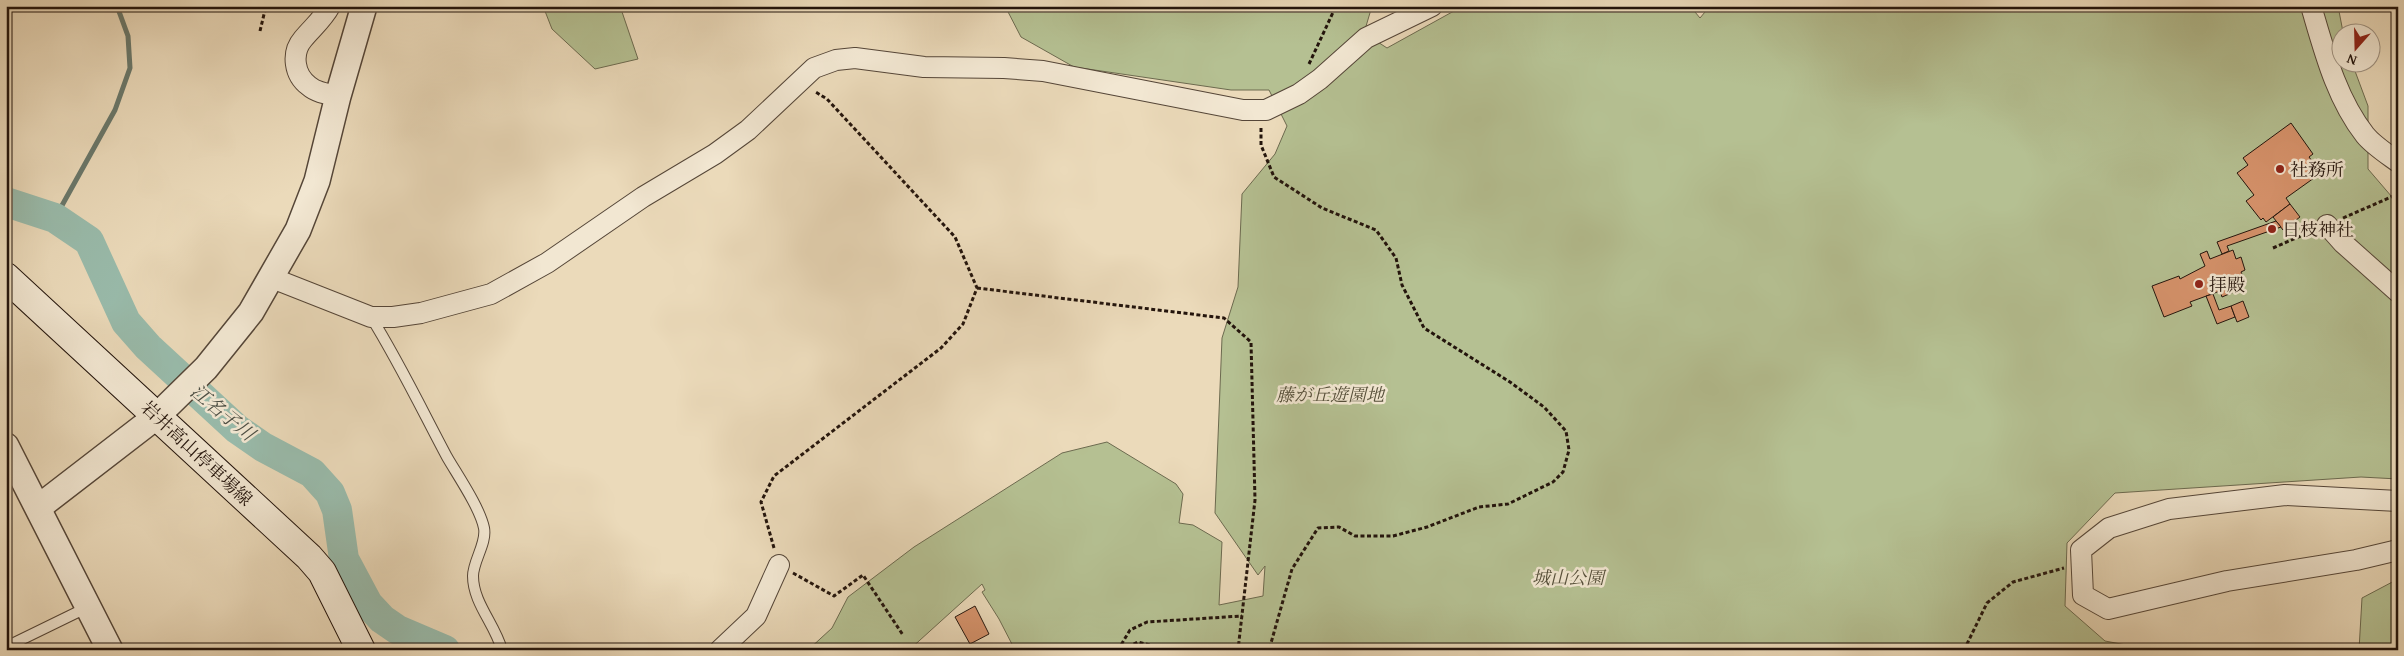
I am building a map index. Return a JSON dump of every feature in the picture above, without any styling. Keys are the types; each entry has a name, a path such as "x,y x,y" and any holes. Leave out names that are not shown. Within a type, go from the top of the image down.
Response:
{"main road":[{"name":"岩井高山停車場線","path":"6,277 316,564 322,572 361,650"}],"street":[{"path":"330,6 325,16 298,47 295,58 296,70 309,87 338,96"},
{"path":"39,508 157,416 206,368 251,312 298,230 317,181 338,96 364,6"},
{"path":"272,278 371,317 393,317 421,313 491,294 547,263 643,197 715,154 748,130 814,68 836,60 855,58 924,67 1004,68 1043,71 1243,110 1266,110 1306,90 1366,38 1432,6"},
{"path":"2311,6 2334,80 2352,115 2366,136 2398,162"},
{"path":"2327,225 2342,243 2398,292"},
{"path":"6,446 110,650"},
{"path":"2398,500 2285,495 2169,509 2109,528 2081,550 2083,595 2108,609 2227,582 2356,560 2398,550"},
{"path":"720,650 756,616 779,565"}],"lane":[{"path":"371,317 390,347 470,498 484,529 473,575 476,594 498,636 502,650"},
{"path":"6,647 88,607"}],"path":[{"path":"260,31 266,6"},
{"path":"1306,68 1336,6"},
{"path":"800,83 827,99 955,237 977,288 963,324 941,348 774,476 761,502 779,565 834,596 862,575 903,635"},
{"path":"1266,110 1262,123 1261,145 1274,177 1322,208 1376,230 1396,258 1402,285 1424,328 1510,382 1544,407 1566,431 1569,450 1563,472 1553,482 1508,504 1479,507 1427,527 1393,536 1355,536 1339,527 1318,528 1292,569 1269,650"},
{"path":"977,288 1224,318 1251,342 1255,500 1238,650"},
{"path":"1964,650 1987,603 2013,582 2064,568"},
{"path":"1118,650 1130,630 1147,622 1242,616"},
{"path":"1122,650 1138,642 1170,650"}],"green space":[{"path":"543,6 620,6 638,59 595,69 552,29"},
{"path":"1005,6 1372,6 1364,33 1387,48 1463,6 1690,6 1700,18 1710,6 2338,6 2341,22 2332,22 2332,72 2355,72 2368,106 2368,169 2398,204 2398,479 2361,477 2115,493 2067,543 2065,606 2105,641 2153,650 1015,650 982,592 985,590 982,584 909,650 808,650 832,628 848,597 914,547 1062,453 1107,442 1176,484 1183,494 1179,523 1193,525 1222,542 1219,605 1263,596 1265,566 1258,575 1215,513 1222,338 1238,287 1242,194 1275,154 1287,126 1269,90 1231,90 1074,67 1021,37"},
{"path":"2398,579 2398,650 2359,650 2362,598"}],"building":[{"name":"社務所","path":"2291,123 2313,154 2309,157 2321,173 2286,198 2290,204 2266,222 2263,218 2261,220 2246,201 2254,195 2237,173 2248,165 2243,158"},
{"path":"2290,204 2300,217 2283,230 2273,217"},
{"path":"2276,221 2281,227 2227,246 2229,251 2222,254 2217,242"},
{"name":"拝殿","path":"2233,250 2236,259 2241,257 2245,270 2241,272 2246,283 2233,288 2234,292 2222,297 2220,291 2190,302 2192,306 2164,317 2152,286 2179,276 2180,279 2205,266 2200,254 2207,251 2210,259"},
{"path":"2213,294 2219,310 2231,306 2235,317 2217,324 2206,296"},
{"path":"2243,301 2249,317 2237,322 2231,306"},
{"path":"975,606 989,634 970,644 955,617"}],"waterway":[{"path":"55,218 115,110 130,68 128,36 117,6"},
{"name":"江名子川","path":"6,202 55,218 89,241 126,322 148,347 237,429 263,447 312,473 330,493 337,510 344,559 368,604 382,619 398,630 445,650"}],"place":[{"name":"社務所","path":"2280,169"},
{"name":"日枝神社","path":"2272,229"},
{"name":"拝殿","path":"2199,284"}],"park label":[{"name":"藤が丘遊園地","path":"1330,394"},
{"name":"城山公園","path":"1568,577"}]}
